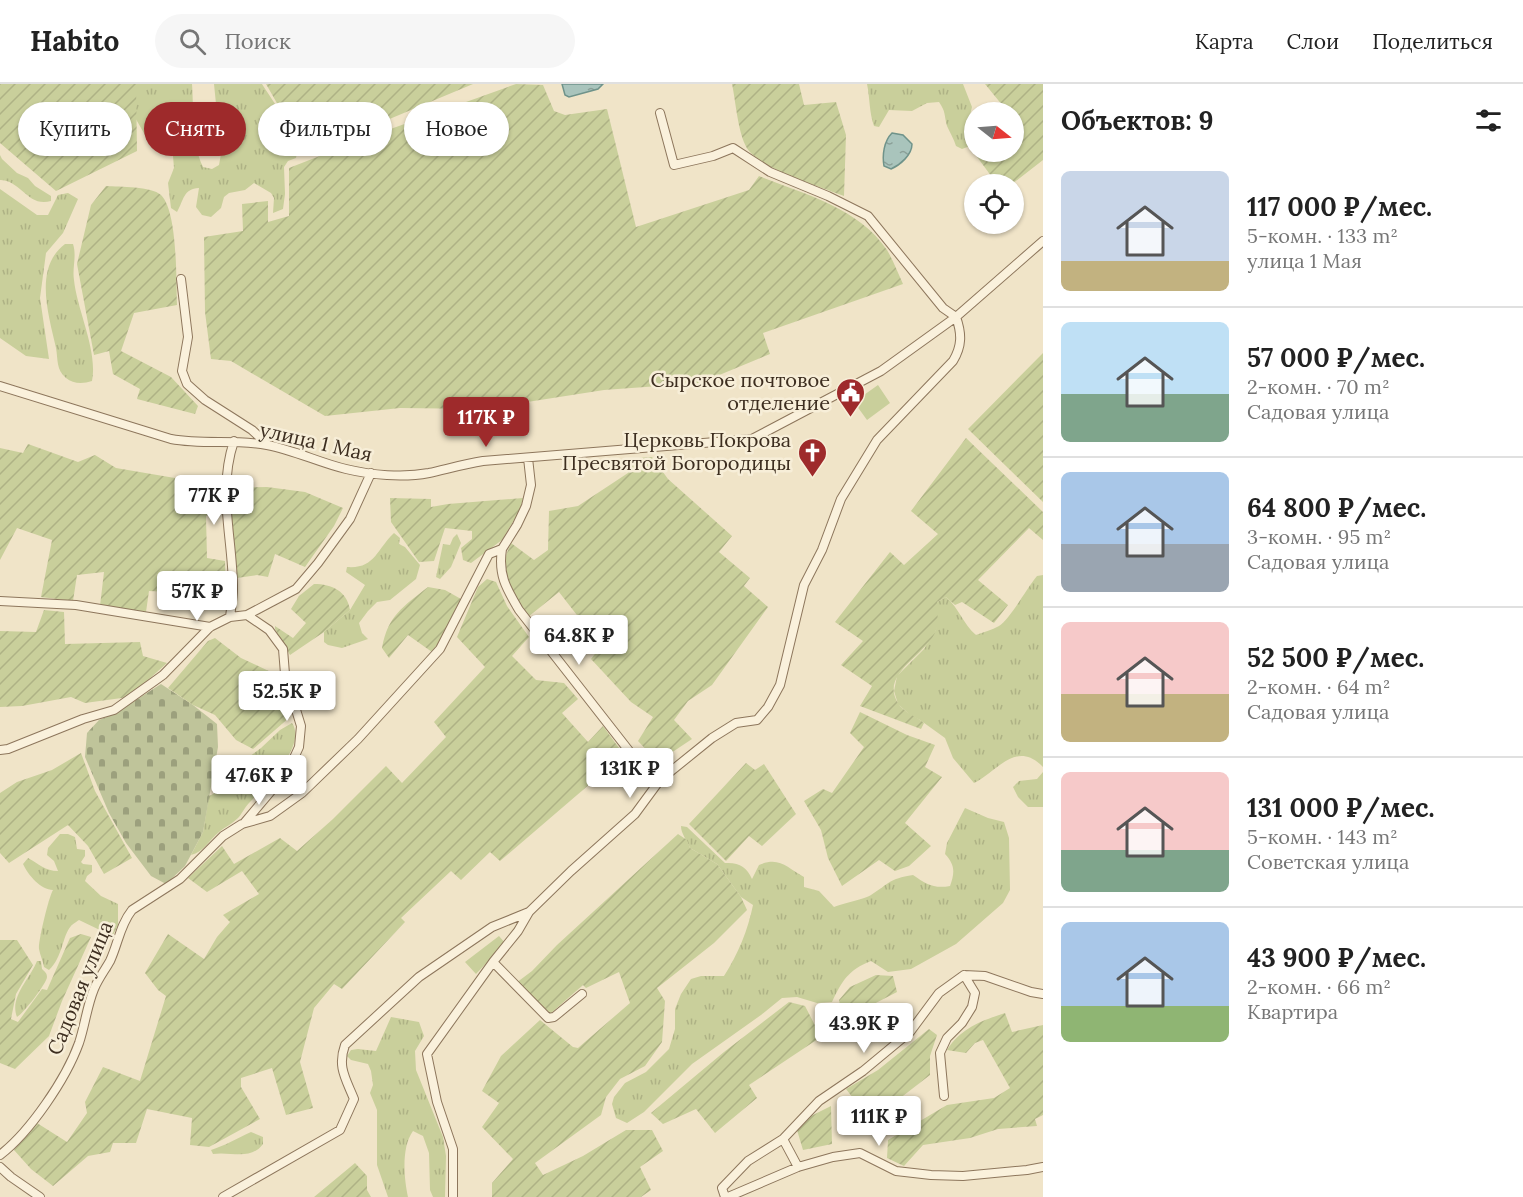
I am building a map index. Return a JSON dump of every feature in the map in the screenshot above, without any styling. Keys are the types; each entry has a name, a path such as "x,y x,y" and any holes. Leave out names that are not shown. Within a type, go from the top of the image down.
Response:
{"street":[{"path":"453,1197 453,1149 437,1102 427,1054 518,931 529,912 634,814 660,780 712,738 735,723 757,720 768,707 780,685 804,585 822,550 841,499 877,440 953,361 960,350 961,339 956,317 943,308 868,216 828,196 770,172 733,148 712,156 674,165 660,113"},
{"name":"улица 1 Мая","path":"0,386 171,439 190,443 234,441 267,445 347,469 371,473 404,475 428,473 454,465 752,439 881,371 956,317 1043,241"},
{"path":"181,279 188,337 182,370 187,384 205,400 252,430 267,445"},
{"path":"230,617 233,590 226,489 227,462 234,441"},
{"name":"Садовая улица","path":"0,1155 13,1145 31,1124 60,1081 79,1044 94,990 110,959 126,917 132,910 180,879 223,837 242,824 270,816 302,793 358,738 440,649 489,554 502,549 518,525 526,506 531,484 528,458"},
{"path":"0,750 114,710 163,675 210,627 230,617 247,615 296,589 350,519 371,473"},
{"path":"502,549 499,565 505,587 519,610 637,761 660,780"},
{"path":"0,601 76,605 210,627"},
{"path":"242,824 288,771 299,747 301,726 285,674 283,649 269,630 247,615"},
{"path":"223,1197 340,1130 354,1099 341,1066 340,1057 345,1045 418,976 492,927 529,912"},
{"path":"493,962 548,1018 554,1017 582,994"},
{"path":"1043,994 985,976 964,975 939,993 910,1032 863,1071 819,1101 783,1139 748,1161 722,1188 727,1197 798,1167 833,1157 860,1153 896,1171 931,1175 963,1176 1043,1167"},
{"path":"944,1096 940,1053 947,1038 962,1023 972,1007 975,993 964,975"},
{"path":"783,1139 798,1167"},
{"path":"0,1167 40,1197"}],"green space":[{"path":"0,84 136,84 137,151 132,153 132,102 18,102 18,156 127,156 56,191 0,143"},
{"path":"127,84 192,84 193,102 144,102 144,133 133,114"},
{"path":"214,84 262,84 274,102 258,102 258,156 296,156 284,167 283,209 273,213 274,198 271,193 254,183 245,190 229,193 224,197 221,208 211,217 202,215 196,207 199,188 187,193 177,212 171,208 168,183 174,168 173,156 199,156 203,167 212,169 219,165 221,156 246,156 246,102 216,102"},
{"path":"266,84 473,84 430,102 404,102 404,113 392,118 392,102 276,102"},
{"path":"516,84 543,85 554,111 565,115 607,109 636,227 749,190 759,176 812,196 862,223 887,250 903,284 763,333 770,354 700,383 604,390 483,409 400,408 325,416 231,361 211,359 205,312 204,237 243,231 242,204 268,201 268,222 289,216 289,168 320,156 392,156 392,128 404,124 404,156 509,156 509,102 466,102"},
{"path":"732,84 799,84 804,105 836,102 846,135 844,196 779,171 749,151 740,128"},
{"path":"867,84 963,84 970,102 964,102 964,148 962,149 956,146 939,102 927,103 912,111 889,110 879,127 874,126"},
{"path":"985,84 1043,84 1043,160 1024,175 990,174 981,162 1024,162 1024,102 1000,102"},
{"path":"0,155 17,173 28,178 35,186 51,196 51,201 36,201 14,184 0,180"},
{"path":"106,186 150,190 161,195 167,204 175,247 177,305 134,313 121,351 171,377 198,406 195,414 137,399 140,389 113,374 109,351 94,355 77,264 91,205"},
{"path":"0,189 37,215 48,215 58,195 68,193 78,199 63,233 46,253 40,298 49,359 26,356 0,338"},
{"path":"65,244 73,244 74,248 76,292 92,357 92,381 85,383 72,381 60,371 47,307 46,279 49,266 55,254"},
{"path":"1043,353 1043,502 968,429"},
{"path":"878,385 890,403 867,420 854,402"},
{"path":"966,438 1043,512 1043,540 1029,528 978,580 1008,605 994,623 962,602 955,605 946,597 937,602 936,630 895,682 894,692 898,703 924,723 921,729 860,706 872,686 841,665 863,641 835,622 890,552 904,565 938,534 911,511"},
{"path":"28,444 78,462 95,455 116,468 222,486 222,510 206,516 207,558 225,561 226,595 149,591 146,612 100,606 104,572 77,575 73,601 41,597 52,540 17,528 0,560 0,448 23,453"},
{"path":"652,457 668,479 732,536 719,552 750,578 744,586 768,607 712,685 688,701 674,720 692,739 662,759 653,757 638,741 653,717 631,702 591,659 601,646 559,592 528,617 511,590 505,574 506,555 511,543 534,560 548,550 549,511 578,506 628,473 624,459"},
{"path":"267,487 305,492 343,508 334,526 305,567 275,554 268,577 257,575 237,578 232,542 232,488"},
{"path":"390,498 431,499 431,507 523,498 520,510 502,540 471,563 463,560 461,548 472,539 472,531 445,528 434,561 419,562 391,522"},
{"path":"394,533 400,538 399,544 405,547 420,565 416,579 390,600 377,602 368,611 359,623 362,633 368,639 342,648 328,645 324,642 324,632 350,610 365,585 346,572 347,567 356,567 369,562"},
{"path":"457,534 461,543 451,567 440,579 436,577 443,544 450,545"},
{"path":"1043,575 1043,767 1033,759 1024,756 1015,757 974,783 953,758 945,738 910,715 898,704 894,691 897,676 924,649 936,630 937,602 946,597 976,635 1003,622 1037,576"},
{"path":"487,579 496,582 507,606 529,637 512,656 536,680 564,683 578,699 562,713 588,742 603,726 638,774 630,782 612,765 500,861 490,852 461,880 451,871 401,918 405,922 342,989 334,984 314,1008 300,1062 313,1108 286,1115 272,1068 241,1078 241,1087 260,1119 209,1147 190,1145 192,1118 147,1109 136,1143 113,1143 110,1152 88,1156 53,1186 31,1169 14,1150 37,1123 67,1142 87,1113 85,1102 103,1067 140,1081 166,996 158,990 145,973 168,934 204,959 217,937 230,922 223,915 259,894 242,871 207,892 188,878 222,846 234,864 280,838 297,851 386,766 402,783 446,737 434,722 485,667 457,637 478,587"},
{"path":"314,584 327,585 338,590 346,598 350,610 324,632 290,655 275,626 293,638 306,623 291,609 299,596"},
{"path":"428,587 445,590 461,599 442,638 432,652 408,635 389,658 382,648 388,627 411,600"},
{"path":"44,610 64,612 65,644 140,642 143,656 167,663 129,697 85,703 71,697 22,706 0,707 0,631 36,632"},
{"path":"215,638 241,658 275,674 290,717 253,749 236,740 215,715 193,705 168,688 208,641"},
{"path":"161,684 217,724 218,747 203,832 185,866 166,884 151,876 126,843 109,813 85,757 87,733 99,720 114,714"},
{"path":"860,712 907,735 935,745 925,767 942,777 905,823 931,846 909,866 895,871 879,860 842,886 828,858 821,830 804,801 823,789 832,793 864,747 850,733"},
{"path":"292,723 295,732 294,743 282,766 238,818 199,851 191,855 203,832 209,796 227,787 242,762 280,730"},
{"path":"81,753 95,791 132,858 104,874 88,846 68,825 9,863 0,853 0,793 17,782 52,770"},
{"path":"746,763 755,770 764,764 796,814 762,846 749,836 726,861 689,824"},
{"path":"1043,772 1043,807 1028,807 1018,797 1013,787 1019,781 1037,779"},
{"path":"965,808 1004,822 1009,838 1010,890 1003,903 956,944 911,969 888,972 871,961 851,972 832,1002 817,1003 797,997 782,998 692,1064 644,1112 627,1123 616,1118 612,1104 614,1097 625,1083 646,1072 669,1049 675,1029 675,1009 691,979 701,976 724,976 742,942 753,905 741,897 717,864 690,848 681,826 687,827 725,863 738,864 745,868 752,879 759,865 772,862 783,864 804,877 804,887 819,891 834,907 868,896 894,880 913,875 930,885 950,886 953,869 945,854 947,843"},
{"path":"60,834 75,837 77,849 85,850 85,856 81,862 92,865 92,872 85,881 101,896 118,904 118,925 113,935 79,920 71,925 57,959 49,970 44,967 39,945 53,890 35,881 23,864 28,858 46,868 58,871 54,861 47,855 48,848"},
{"path":"678,834 687,840 690,848 717,864 741,897 747,910 714,943 657,988 665,1001 662,1042 645,1066 620,1079 606,1097 601,1115 535,1163 543,1175 583,1156 626,1130 652,1130 663,1151 640,1167 651,1190 641,1197 492,1197 492,1183 513,1159 482,1127 499,1103 482,1091 501,1056 540,1020 573,1047 578,1048 630,1003 619,972 586,988 583,985 550,1014 544,1012 516,983 532,971 557,945"},
{"path":"81,934 91,937 49,1036 15,1069 0,1063 0,940 17,940 33,965 16,994 11,1019 18,1022 42,989 47,990 70,938"},
{"path":"499,936 505,943 476,974 465,962"},
{"path":"37,961 41,961 42,969 47,974 46,980 17,1017 15,1010 18,995"},
{"path":"876,975 893,976 897,992 843,1020 839,1000 850,987"},
{"path":"789,1002 805,1006 821,1037 749,1085 757,1098 715,1133 696,1109 663,1124 651,1113 724,1052"},
{"path":"1005,1013 1012,1032 1043,1025 1043,1115 1035,1119 1037,1126 998,1129 970,1138 923,1145 904,1166 887,1158 888,1140 947,1105 994,1098 1010,1088 983,1040 975,1043 966,1053 947,1050 965,1031 980,1022"},
{"path":"391,1017 419,1022 424,1036 415,1051 416,1070 443,1137 446,1156 445,1197 433,1197 430,1190 429,1153 423,1136 413,1131 405,1154 405,1181 408,1197 388,1197 377,1165 377,1110 370,1093 373,1085 371,1071 368,1064 351,1060 347,1056 351,1050 376,1051"},
{"path":"929,1029 937,1035 930,1056 930,1075 899,1099 867,1116 846,1089 878,1070"},
{"path":"831,1106 832,1144 803,1150 797,1130 809,1117"},
{"path":"251,1132 263,1137 263,1144 253,1152 213,1154 211,1150"},
{"path":"355,1163 367,1176 367,1190 371,1197 314,1197"}],"water":[{"path":"562,84 603,84 598,89 569,97 565,95"},
{"path":"892,133 903,135 912,144 905,159 891,169 884,166 883,157 885,144"}],"place":[{"name":"Сырское почтовое отделение","path":"851,418"},
{"name":"Церковь Покрова Пресвятой Богородицы","path":"812,478"}]}
